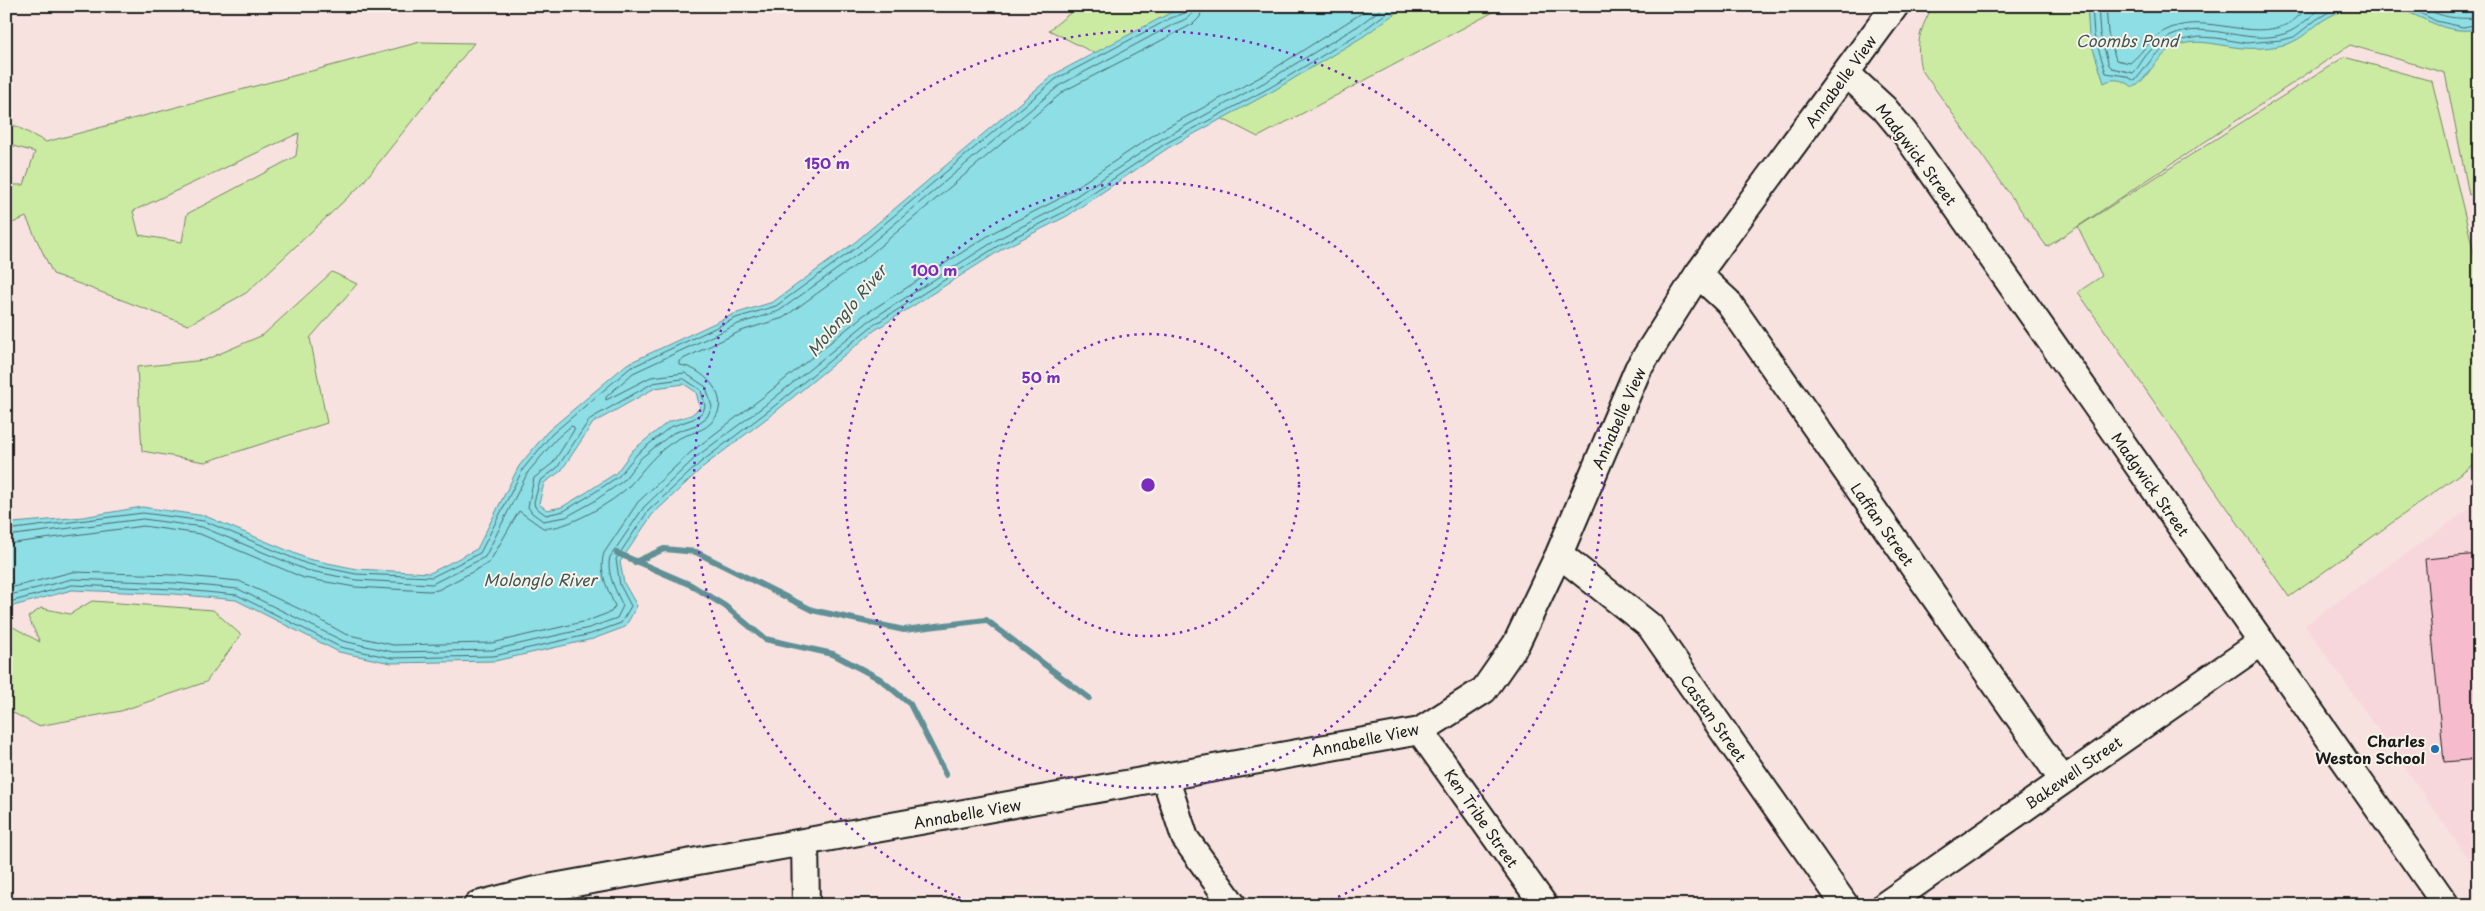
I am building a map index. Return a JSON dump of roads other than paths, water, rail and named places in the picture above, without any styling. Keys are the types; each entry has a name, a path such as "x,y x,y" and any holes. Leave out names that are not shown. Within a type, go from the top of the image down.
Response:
{"street":[{"name":"Annabelle View","path":"477,905 531,898 805,842 1420,731 1484,690 1516,644 1559,554 1638,369 1698,274 1895,6"},
{"name":"Madgwick Street","path":"1846,73 1884,108 1904,132 2446,905"},
{"name":"Laffan Street","path":"1698,274 1728,302 2062,779"},
{"name":"Castan Street","path":"1559,554 1650,626 1845,905"},
{"name":"Bakewell Street","path":"1885,905 2062,779 2262,642"},
{"name":"Ken Tribe Street","path":"1420,731 1544,905"},
{"path":"1165,777 1185,838 1233,905"},
{"path":"805,842 806,905"}],"water":[{"name":"Molonglo River","path":"1189,6 1405,6 1364,36 1273,91 1168,148 1067,216 1004,248 875,330 775,412 704,466 652,515 620,562 624,583 637,606 625,627 593,639 495,661 391,663 339,652 236,600 174,594 72,590 6,608 6,525 13,523 83,517 142,507 205,516 308,559 357,569 430,573 477,549 519,466 548,431 627,364 734,314 773,302 854,243 1053,75 1170,13","holes":["684,384 696,392 700,408 691,415 668,422 633,450 616,473 562,507 547,510 539,504 544,483 561,471 593,423 655,388"]},
{"name":"Coombs Pond","path":"2087,6 2361,6 2344,10 2323,20 2298,39 2288,44 2268,48 2249,48 2193,42 2176,46 2169,50 2141,81 2133,87 2119,80 2111,80 2104,83 2089,36"},
{"path":"2386,6 2479,6 2479,29 2453,29"}],"waterway":[{"path":"635,562 664,549 696,552 812,610 904,630 986,620 1089,698"},
{"path":"617,553 691,585 725,606 765,639 833,654 880,679 910,704 946,775"}],"place":[{"name":"Charles Weston School","path":"2435,749"}]}
